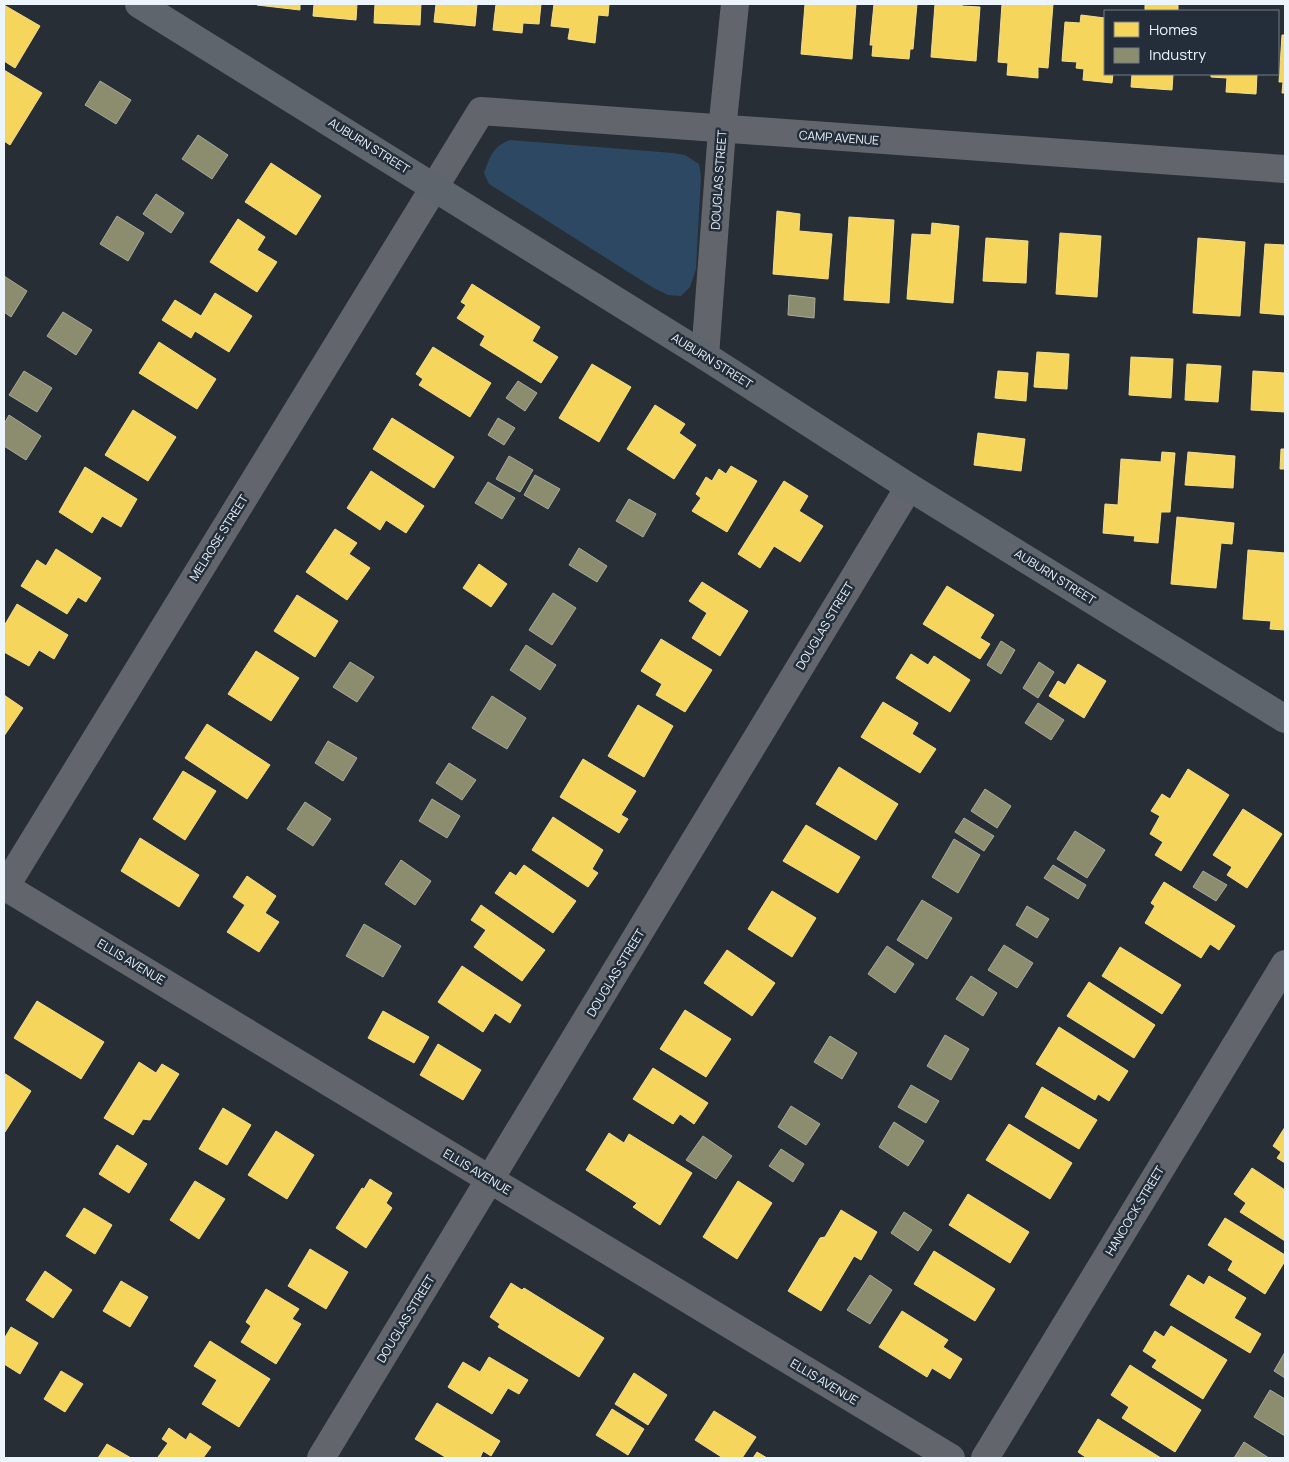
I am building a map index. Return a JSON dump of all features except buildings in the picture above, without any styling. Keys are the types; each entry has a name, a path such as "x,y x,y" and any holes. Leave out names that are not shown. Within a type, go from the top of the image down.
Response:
{"main road":[{"name":"AUBURN STREET","path":"139,4 1285,719"}],"street":[{"name":"DOUGLAS STREET","path":"705,356 722,130 735,4"},
{"name":"CAMP AVENUE","path":"434,187 481,111 722,130 1285,169"},
{"name":"MELROSE STREET","path":"4,887 434,187"},
{"name":"DOUGLAS STREET","path":"321,1458 909,486"},
{"name":"ELLIS AVENUE","path":"4,887 950,1458"},
{"name":"HANCOCK STREET","path":"985,1458 1285,964"}],"shaded area":[{"path":"510,140 673,153 685,155 699,164 701,176 696,269 690,287 681,296 668,295 652,287 489,184 484,173 490,157 500,145"}]}
